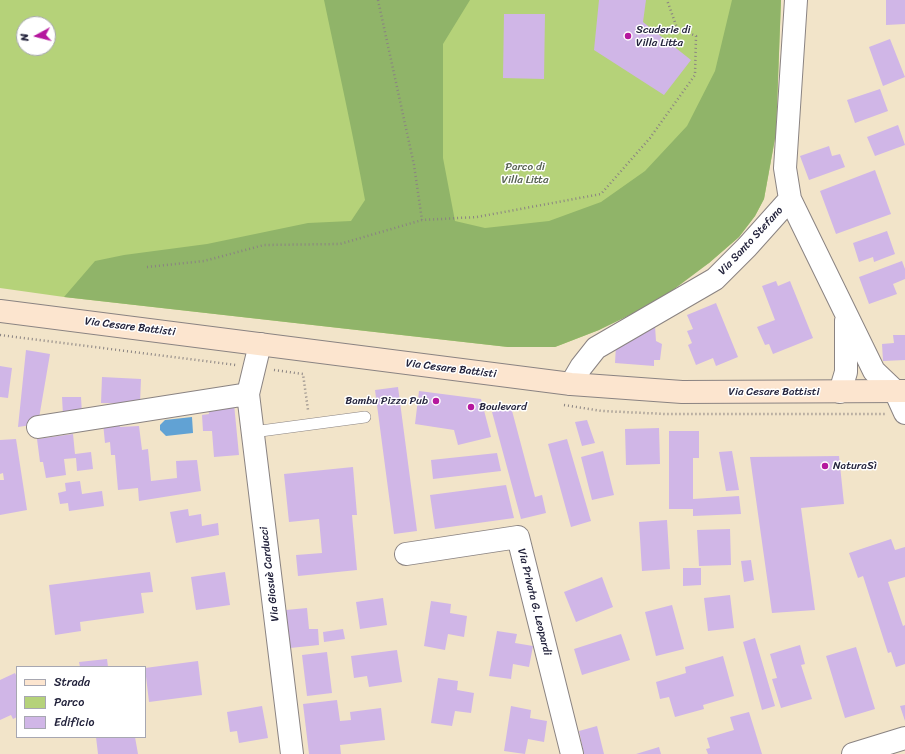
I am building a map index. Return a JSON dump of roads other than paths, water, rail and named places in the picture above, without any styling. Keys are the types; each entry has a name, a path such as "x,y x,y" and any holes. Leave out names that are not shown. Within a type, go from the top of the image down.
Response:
{"main road":[{"name":"Via Cesare Battisti","path":"0,311 571,384 682,392 900,391"}],"street":[{"name":"Via Santo Stefano","path":"571,384 581,367 596,348 715,279 747,247 790,199 785,168 796,0"},
{"path":"790,199 874,371 900,391 905,413"},
{"path":"840,392 846,372 845,314"},
{"name":"Via Giosuè Carducci","path":"260,344 248,394 292,754"},
{"path":"38,428 248,394"},
{"name":"Via Privata G. Leopardi","path":"406,554 518,537 572,754"},
{"path":"853,754 905,738"}],"lane":[{"path":"253,432 365,417"}],"water":[{"path":"192,417 193,433 166,436 160,430 160,425 165,420"}],"place":[{"name":"Scuderie di Villa Litta","path":"628,36"},
{"name":"Bambu Pizza Pub","path":"436,401"},
{"name":"Boulevard","path":"471,407"},
{"name":"NaturaSì","path":"825,466"}],"park label":[{"name":"Parco di Villa Litta","path":"525,173"}]}
